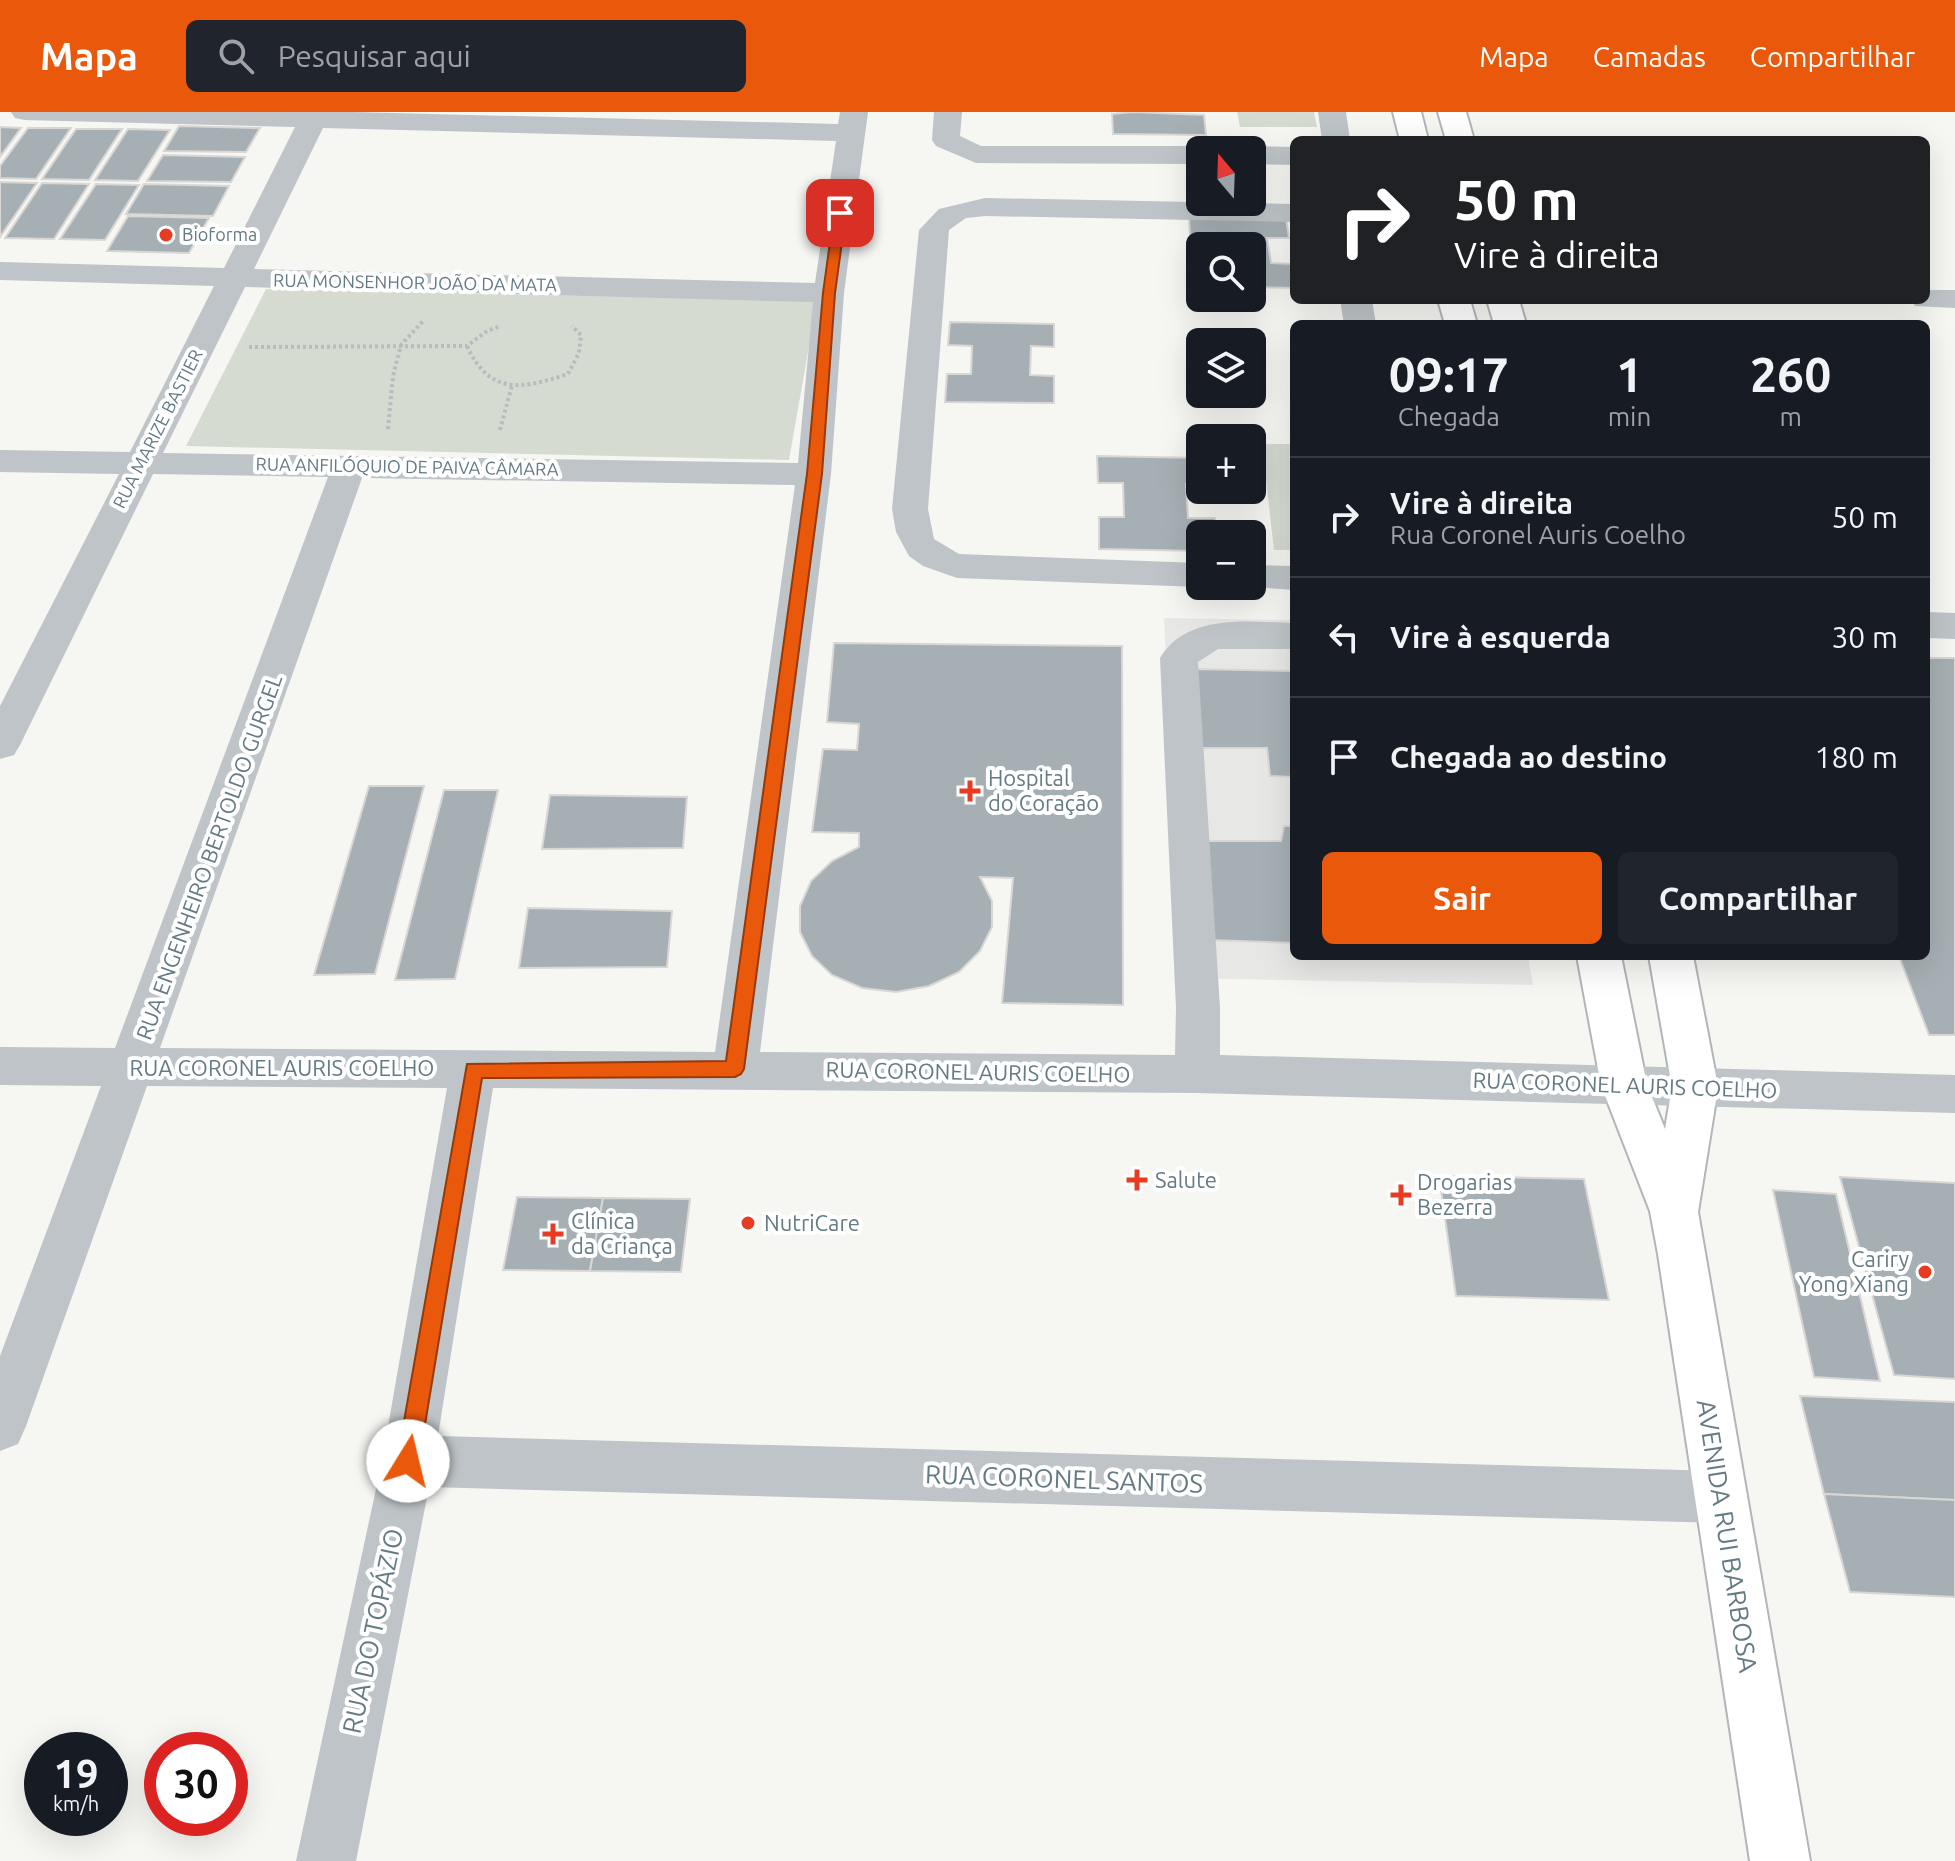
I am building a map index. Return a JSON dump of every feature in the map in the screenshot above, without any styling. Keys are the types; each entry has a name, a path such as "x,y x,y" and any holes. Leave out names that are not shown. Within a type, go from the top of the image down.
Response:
{"main road":[{"path":"1407,112 1413,136"},
{"path":"1452,112 1459,136"},
{"name":"AVENIDA RUI BARBOSA","path":"1600,960 1624,1085 1674,1211 1780,1861"},
{"name":"AVENIDA RUI BARBOSA","path":"1672,960 1695,1087 1674,1211"}],"street":[{"path":"25,112 853,123 829,293 814,474 735,1069"},
{"path":"948,112 946,140 976,154 1186,155"},
{"path":"1332,112 1335,136"},
{"name":"RUA MARIZE BASTIER","path":"0,745 315,116"},
{"path":"1266,155 1290,156"},
{"path":"1186,574 957,566 934,559 916,542 910,509 934,230 940,221 954,212 985,207 1290,213"},
{"name":"RUA MONSENHOR JOÃO DA MATA","path":"0,271 829,293"},
{"path":"1930,299 1955,299"},
{"name":"RUA ANFILÓQUIO DE PAIVA CÂMARA","path":"0,461 814,474"},
{"name":"RUA ENGENHEIRO BERTOLDO GURGEL","path":"0,1426 349,467"},
{"path":"1266,577 1290,578"},
{"path":"1930,625 1955,626"},
{"path":"1197,1074 1198,1008 1179,658 1188,646 1209,636 1290,636"},
{"name":"RUA CORONEL AURIS COELHO","path":"0,1066 1197,1074 1955,1094"},
{"name":"RUA DO TOPÁZIO","path":"326,1861 408,1461 473,1070"},
{"name":"RUA CORONEL SANTOS","path":"408,1461 1720,1497"}],"path":[{"path":"373,429 388,429 393,376 401,345 424,320"},
{"path":"467,346 475,368 496,385 537,385 568,374 579,353 581,335 568,322"},
{"path":"257,335 250,347 467,346 487,331 508,323"},
{"path":"500,432 512,385"}],"shaded area":[{"path":"1237,112 1314,112 1317,127 1240,127"},
{"path":"266,289 817,301 789,460 186,446"},
{"path":"1266,444 1290,444 1290,550 1274,550 1266,479"},
{"path":"1164,618 1290,620 1290,960 1529,960 1533,985 1181,978"}],"building":[{"path":"1112,114 1204,115 1206,135 1113,134"},
{"path":"179,126 260,128 246,152 164,151"},
{"path":"0,127 21,128 0,157"},
{"path":"28,128 71,128 36,179 0,178 0,166"},
{"path":"76,129 122,129 89,180 42,179"},
{"path":"128,129 170,130 138,181 95,180"},
{"path":"163,155 245,157 231,182 147,181"},
{"path":"0,182 37,183 0,237"},
{"path":"42,183 89,184 54,239 5,238"},
{"path":"96,184 139,185 105,240 60,239"},
{"path":"144,184 229,186 213,216 126,214"},
{"path":"128,216 209,218 189,253 107,251"},
{"path":"1189,217 1286,218 1289,238 1267,238 1271,263 1290,264 1290,288 1266,287 1266,232 1190,232"},
{"path":"950,322 1054,324 1054,347 1031,346 1030,375 1054,376 1054,403 945,402 947,374 971,374 972,346 948,345"},
{"path":"1097,456 1186,458 1188,518 1215,520 1186,520 1186,551 1099,549 1099,517 1124,517 1123,483 1098,483"},
{"name":"Hospital do Coração","path":"834,643 1122,646 1123,1005 1002,1003 1013,878 980,877 992,901 992,927 980,951 959,972 929,986 896,992 862,988 832,975 812,956 800,932 800,906 811,881 832,861 859,847 859,833 812,832 823,749 857,750 859,724 827,722"},
{"path":"1930,658 1955,658 1955,1035 1929,1035 1901,960 1930,960"},
{"path":"1194,669 1290,671 1290,777 1270,776 1267,748 1200,748"},
{"path":"369,786 424,786 375,974 314,975"},
{"path":"444,790 498,790 455,979 395,980"},
{"path":"550,795 687,797 683,848 542,849"},
{"path":"1284,826 1290,826 1290,943 1210,940 1200,841 1281,841"},
{"path":"528,908 672,911 667,967 519,968"},
{"path":"1439,1176 1584,1179 1609,1300 1456,1296"},
{"path":"1840,1177 1955,1183 1955,1379 1894,1375"},
{"path":"1773,1190 1836,1194 1880,1381 1814,1377"},
{"name":"Clínica da Criança","path":"517,1197 603,1198 590,1271 503,1270"},
{"path":"603,1198 690,1199 681,1272 590,1271"},
{"path":"1800,1396 1955,1402 1955,1500 1824,1494"},
{"path":"1824,1494 1955,1500 1955,1597 1850,1592"}],"place":[{"name":"Bioforma","path":"166,235"},
{"name":"Hospital do Coração","path":"970,791"},
{"name":"Salute","path":"1137,1180"},
{"name":"Drogarias Bezerra","path":"1401,1195"},
{"name":"NutriCare","path":"748,1223"},
{"name":"Clínica da Criança","path":"553,1234"},
{"name":"Cariry Yong Xiang","path":"1925,1272"}],"route":[{"path":"408,1461 473,1070 735,1069 814,474 829,293 840,213"}]}
